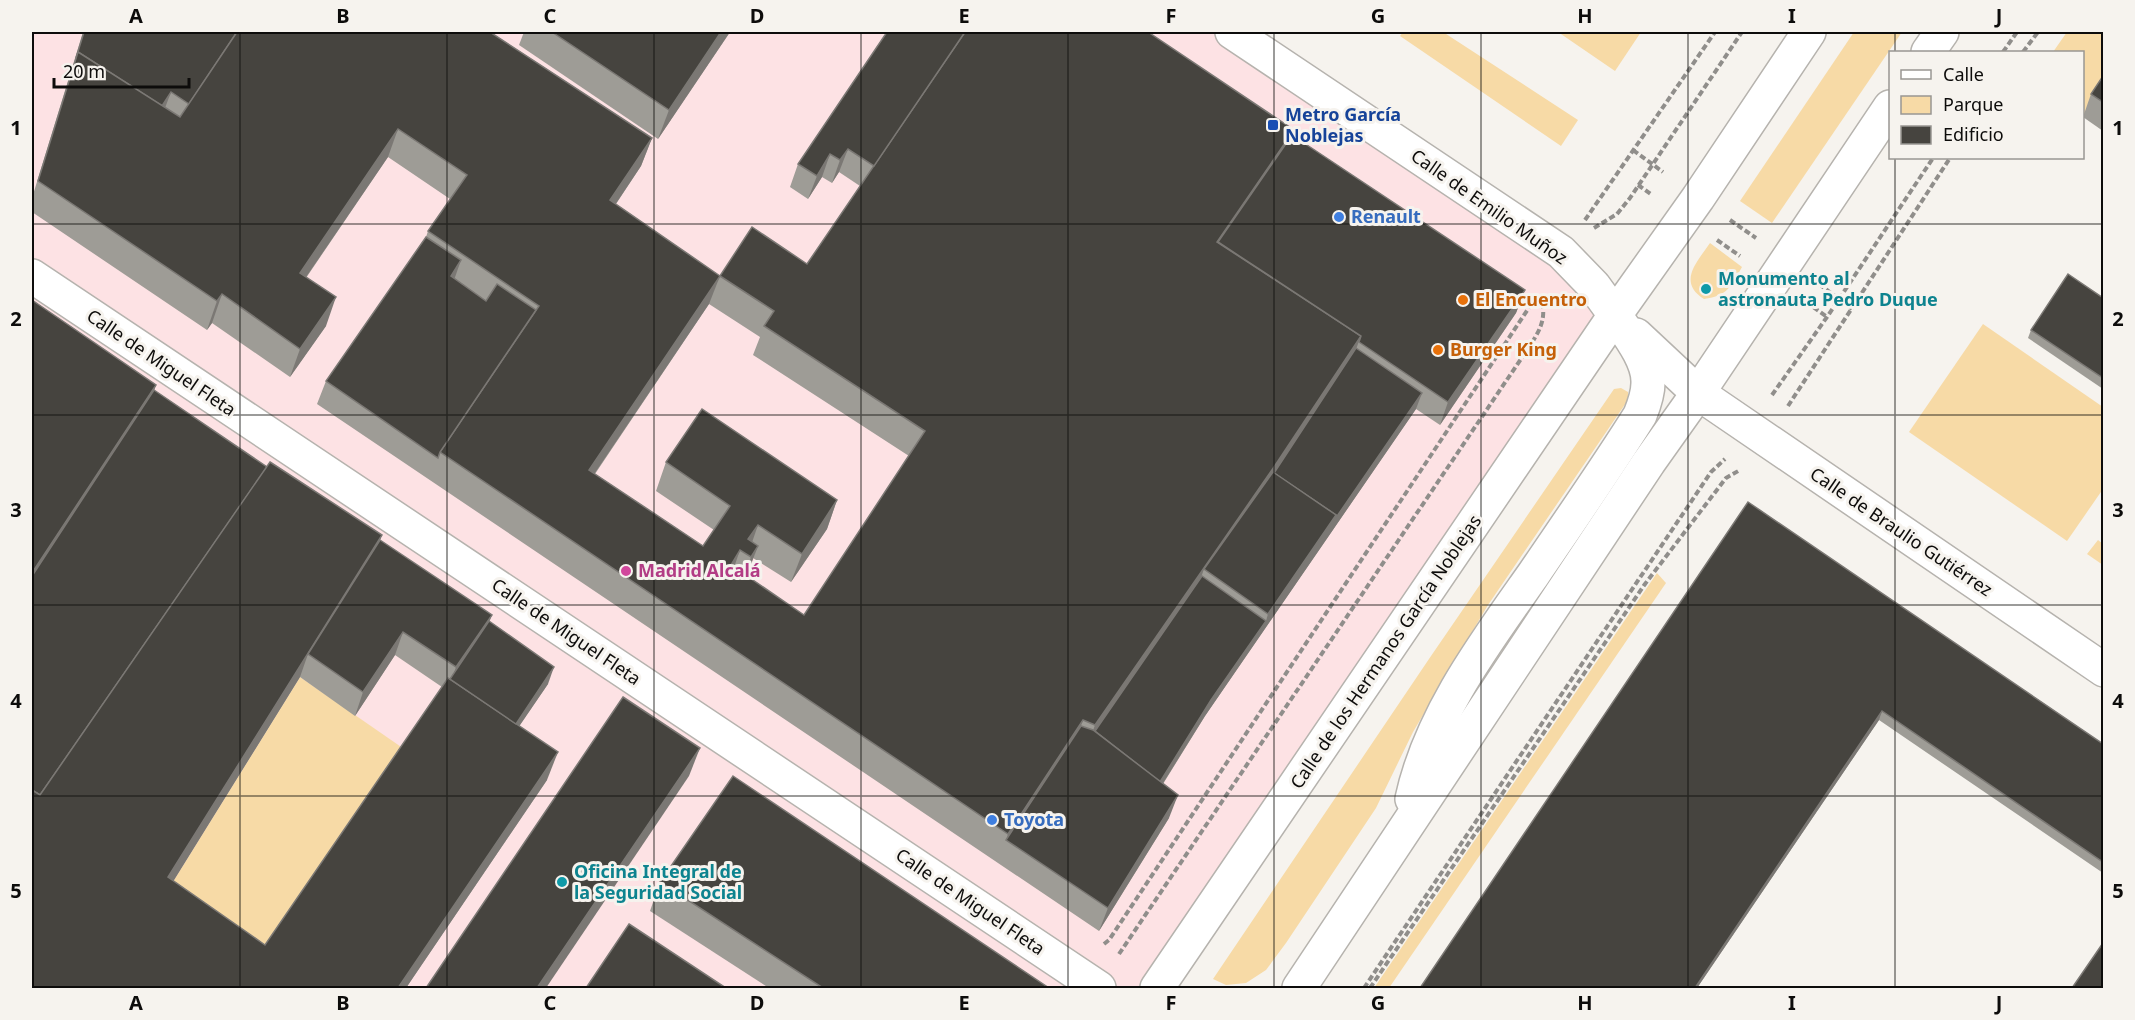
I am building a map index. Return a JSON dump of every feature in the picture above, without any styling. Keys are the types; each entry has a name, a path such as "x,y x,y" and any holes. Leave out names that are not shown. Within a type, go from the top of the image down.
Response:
{"main road":[{"name":"Calle de Emilio Muñoz","path":"1232,32 1561,252 1594,286 1616,315"},
{"name":"Calle de los Hermanos García Noblejas","path":"1157,988 1809,32"},
{"path":"1929,51 1942,32"},
{"path":"1299,988 1649,462 1889,108"},
{"name":"Calle de Miguel Fleta","path":"32,276 1099,988"},
{"path":"1616,315 1698,393"},
{"path":"1406,829 1414,788 1427,752 1451,702 1487,641 1641,415 1649,380 1640,353 1616,315"},
{"name":"Calle de Braulio Gutiérrez","path":"1698,393 2103,670"}],"path":[{"path":"1583,223 1715,32"},
{"path":"1596,225 1617,214 1742,32"},
{"path":"2004,51 2017,32"},
{"path":"2024,51 2038,32"},
{"path":"1633,150 1664,172"},
{"path":"1771,396 1827,317 1932,159"},
{"path":"1785,410 1949,159"},
{"path":"1638,185 1827,317"},
{"path":"1724,216 1759,240"},
{"path":"1814,280 1852,309"},
{"path":"1096,950 1108,940 1532,303 1532,294"},
{"path":"1116,958 1525,353 1540,329 1545,314 1542,302"},
{"path":"1364,988 1711,472 1727,457"},
{"path":"1370,988 1645,584 1726,478 1743,468"}],"shaded area":[{"path":"32,32 1232,32 1561,252 1615,315 1157,988 32,988"}],"green space":[{"path":"1403,32 1443,32 1578,120 1561,146 1400,36"},
{"path":"1558,32 1641,32 1615,71"},
{"path":"1854,32 1902,32 1772,223 1740,201"},
{"path":"2067,32 2103,32 2103,87 2084,116 2084,51 2054,51"},
{"path":"1710,243 1742,267 1724,293 1704,299 1692,286 1691,279 1695,265"},
{"path":"1983,324 2103,407 2103,489 2067,541 1909,432"},
{"path":"1621,388 1628,392 1628,400 1488,605 1413,732 1376,808 1286,943 1266,970 1246,983 1226,985 1213,979 1614,389"},
{"path":"2098,540 2103,544 2103,565 2087,554"},
{"path":"1657,573 1666,583 1389,988 1374,988"},
{"path":"300,677 407,751 255,974 158,906"}],"building":[{"path":"84,32 237,32 189,104 171,92 162,106 78,52 76,58"},
{"path":"237,32 490,32 652,138 610,200 720,276 752,227 807,264 965,32 1148,32 1294,130 1217,242 1361,336 1274,467 1095,725 1083,720 1008,834 440,452 539,306 428,231 467,175 398,129 300,273 336,297 300,349 222,294 217,301 38,181 78,52 180,117","holes":["720,276 774,311 764,326 925,431 804,615 731,565 740,550 751,557 758,546 748,539 758,525 802,554 837,500 702,409 666,462 730,506 703,546 589,470"]},
{"path":"552,32 721,32 669,110"},
{"path":"887,32 965,32 874,166 848,149 840,160 830,154 817,176 798,164"},
{"path":"2103,76 2103,102 2091,94"},
{"path":"1292,135 1525,290 1448,402 1359,342 1361,336 1218,242"},
{"path":"426,237 461,260 451,276 486,301 497,284 536,310 438,458 326,381"},
{"path":"2068,274 2103,298 2103,378 2031,330"},
{"path":"32,300 156,385 32,573"},
{"path":"1356,348 1422,393 1333,522 1336,515 1274,473"},
{"path":"154,390 267,467 40,795 32,790 32,576"},
{"path":"270,462 382,535 168,877 265,945 448,678 558,752 398,988 32,988 32,790 40,795"},
{"path":"1273,472 1336,515 1268,614 1204,569"},
{"path":"1748,502 2103,744 2103,862 1882,711 1695,988 1420,988"},
{"path":"380,540 492,615 456,667 403,632 363,692 308,654"},
{"path":"1202,576 1266,621 1211,700 1160,782 1095,731"},
{"path":"489,621 554,667 516,724 450,679"},
{"name":"Oficina Integral de la Seguridad Social","path":"623,697 700,748 537,988 426,988"},
{"path":"1081,726 1093,730 1178,795 1108,908 1006,840"},
{"path":"733,776 1049,988 823,988 660,882"},
{"path":"629,924 726,988 586,988"},
{"path":"2103,943 2103,988 2072,988"}],"place":[{"name":"Metro García Noblejas","path":"1273,125"},
{"name":"Renault","path":"1339,217"},
{"name":"Monumento al astronauta Pedro Duque","path":"1706,289"},
{"name":"El Encuentro","path":"1463,300"},
{"name":"Burger King","path":"1438,350"},
{"name":"Madrid Alcalá","path":"626,571"},
{"name":"Toyota","path":"992,820"},
{"name":"Oficina Integral de la Seguridad Social","path":"562,882"}]}
